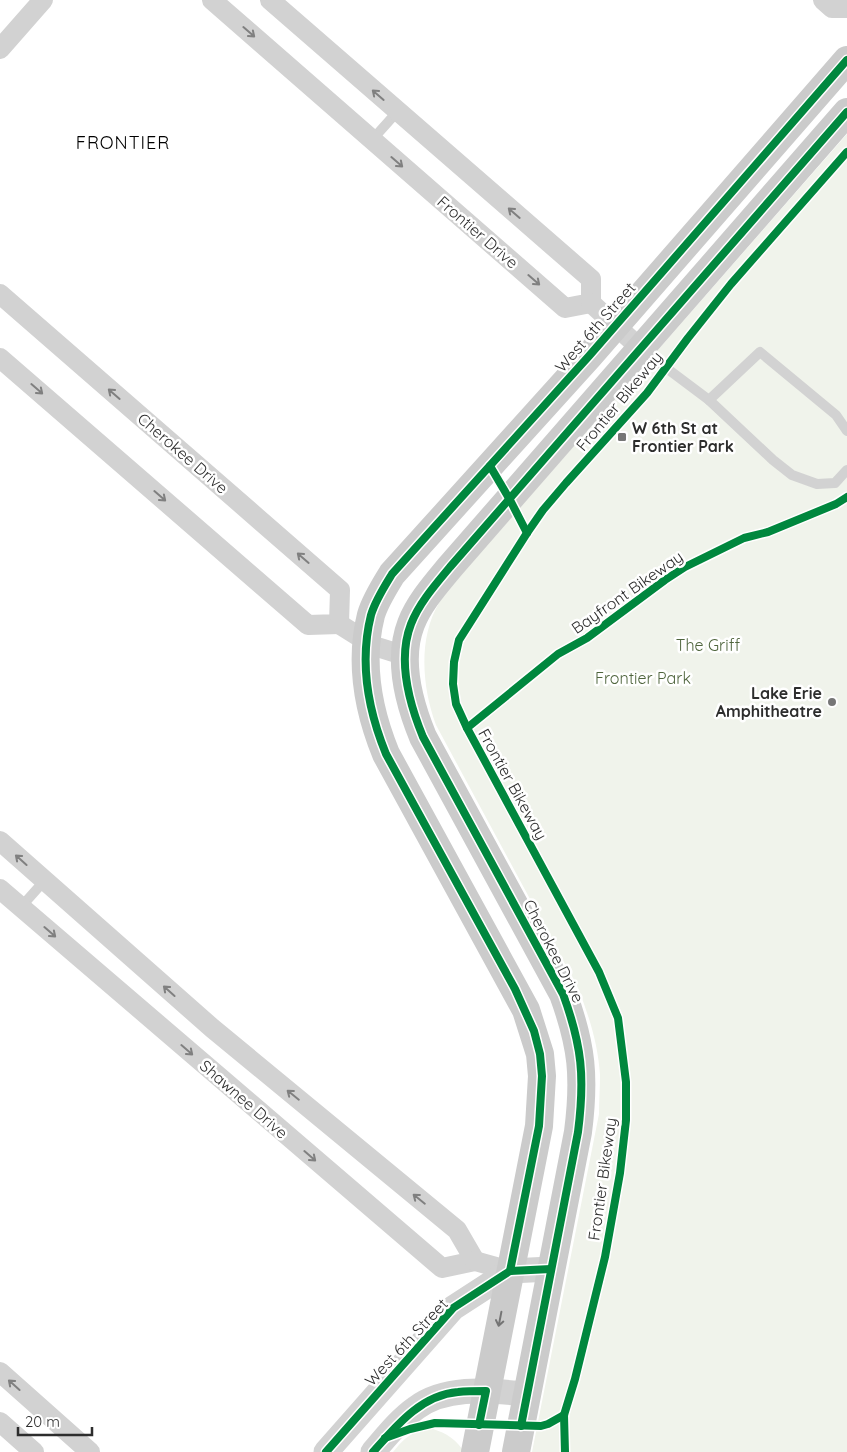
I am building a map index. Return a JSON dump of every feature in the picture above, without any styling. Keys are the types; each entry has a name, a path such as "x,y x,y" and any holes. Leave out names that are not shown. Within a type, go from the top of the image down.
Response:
{"main road":[{"name":"West 6th Street","path":"367,642 371,615 378,598 392,574 616,325 847,60"},
{"path":"407,648 411,624 425,598 445,573 847,112"},
{"path":"367,642 366,679 370,705 386,754 526,1010 540,1054 542,1076 539,1126 475,1452"},
{"name":"Cherokee Drive","path":"407,648 409,697 423,737 555,978 572,1019 579,1046 583,1074 578,1132 516,1452"}],"street":[{"path":"0,49 43,0"},
{"name":"Frontier Drive","path":"212,0 565,308 591,303"},
{"path":"270,0 591,279 591,303 640,348"},
{"path":"823,0 832,8 847,8"},
{"name":"Cherokee Drive","path":"0,294 340,590 338,624"},
{"path":"0,358 308,626 338,624 382,649 407,648"},
{"name":"Shawnee Drive","path":"0,841 212,1028 456,1230 475,1261"},
{"name":"Shawnee Drive","path":"0,889 442,1268 475,1261 510,1272"},
{"name":"West 6th Street","path":"326,1452 453,1308 510,1272 551,1269"},
{"path":"0,1372 90,1452"},
{"path":"373,1452 401,1421 417,1407 439,1397 457,1392 486,1391 527,1394"},
{"path":"0,1422 34,1452"}],"lane":[{"path":"372,140 397,112"},
{"path":"640,348 709,400 773,460 792,475 817,484 835,483 847,470"},
{"path":"709,400 760,352 836,415 847,431"},
{"path":"21,907 45,880"}],"green space":[{"name":"Frontier Park","path":"847,134 847,1452 532,1452 599,1114 599,1064 592,1030 578,988 436,725 431,711 425,679 425,647 428,632 432,617 439,603 453,584"},
{"path":"433,1429 451,1438 464,1452 393,1452 410,1435"}],"cycle path":[{"path":"510,1271 539,1126 542,1076 540,1054 534,1031 515,989 386,754 374,720 367,686 367,633 371,615 377,599 392,574 589,356 847,60"},
{"name":"Frontier Bikeway","path":"521,1426 578,1132 581,1095 578,1046 563,994 423,737 409,696 405,667 407,638 418,609 450,567 847,112"},
{"name":"Frontier Bikeway","path":"565,1452 564,1415 575,1379 605,1257 620,1173 626,1120 626,1082 618,1018 599,972 467,728 456,704 453,684 454,662 459,640 543,510 647,393 731,284 847,152"},
{"path":"490,466 527,533"},
{"name":"Bayfront Bikeway","path":"467,728 558,654 587,638 685,567 744,538 768,532 836,504 847,497"},
{"path":"326,1452 453,1308 510,1271 551,1269"},
{"path":"373,1452 410,1413 432,1399 445,1394 486,1391 479,1425"},
{"path":"385,1438 435,1423 541,1426 564,1415"}],"place":[{"name":"W 6th St at Frontier Park","path":"622,437"},
{"name":"Lake Erie Amphitheatre","path":"832,702"}],"district":[{"name":"FRONTIER","path":"123,142"}],"park label":[{"name":"The Griff","path":"708,645"}]}
